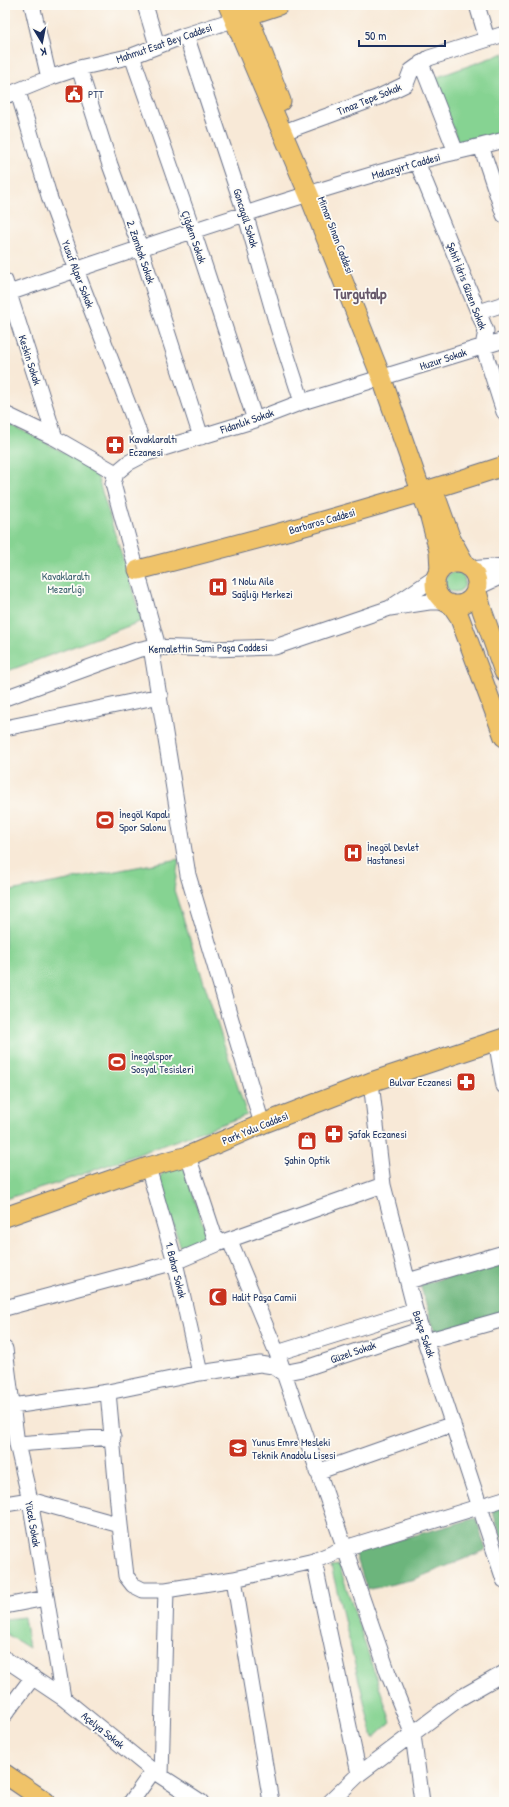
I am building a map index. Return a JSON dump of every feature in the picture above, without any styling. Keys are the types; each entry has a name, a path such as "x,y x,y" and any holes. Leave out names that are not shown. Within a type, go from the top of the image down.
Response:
{"main road":[{"name":"Mahmut Esat Bey Caddesi","path":"238,12 279,5"},
{"name":"Mimar Sinan Caddesi","path":"238,12 314,193 387,377 427,491 439,551 438,574"},
{"name":"Barbaros Caddesi","path":"138,570 244,543 427,491 504,466"},
{"name":"Mimar Sinan Caddesi","path":"427,491 468,568"},
{"path":"504,672 482,610 476,588 476,581 468,568 459,564 452,564 438,574 436,591 459,616 504,737"},
{"path":"448,603 458,605 470,600 476,588"},
{"name":"Park Yolu Caddesi","path":"5,1217 148,1167 188,1156 262,1124 371,1082 500,1039"},
{"path":"5,1774 45,1802"}],"street":[{"path":"32,5 49,78"},
{"path":"145,5 157,45"},
{"path":"477,5 488,38"},
{"name":"Mahmut Esat Bey Caddesi","path":"11,94 49,78 80,68 132,56 186,35 238,12"},
{"name":"Tınaz Tepe Sokak","path":"287,131 380,97 406,84 411,71 420,63 429,58 504,34"},
{"name":"Goncagül Sokak","path":"186,35 245,213 278,328 302,402"},
{"name":"Çiğdem Sokak","path":"132,56 193,231 254,420"},
{"path":"420,63 456,152"},
{"name":"2. Zambak Sokak","path":"80,68 110,164 140,247 201,437"},
{"name":"Yusuf Alper Sokak","path":"11,94 76,270 147,454"},
{"name":"Malazgirt Caddesi","path":"7,287 76,270 140,247 245,213 417,162 504,140"},
{"path":"481,146 504,215"},
{"name":"Şehit İdris Güzen Sokak","path":"417,162 486,331 483,346 504,412"},
{"name":"Keskin Sokak","path":"7,287 55,438"},
{"path":"479,312 504,304"},
{"name":"Huzur Sokak","path":"387,377 504,340"},
{"name":"Fidanlık Sokak","path":"116,473 128,463 147,454 254,420 302,402 387,377"},
{"path":"5,414 55,438 116,473 113,484 138,570 155,647 160,696 188,875 262,1124"},
{"path":"468,568 504,566"},
{"path":"390,608 438,574"},
{"path":"476,588 504,575"},
{"path":"390,608 429,602 448,603"},
{"name":"Kemalettin Sami Paşa Caddesi","path":"5,698 119,656 155,647 213,649 275,647 390,608"},
{"path":"5,728 160,696"},
{"path":"500,1039 504,1086"},
{"name":"Bahçe Sokak","path":"371,1082 383,1186 415,1310 480,1507 501,1564 504,1580"},
{"path":"188,1156 224,1242 277,1352 317,1472 346,1548 388,1673 413,1735 422,1802"},
{"name":"1. Bahar Sokak","path":"148,1167 175,1262 200,1373"},
{"path":"5,1308 175,1262 224,1242 383,1186"},
{"path":"408,1281 504,1253"},
{"path":"277,1352 415,1310"},
{"name":"Güzel Sokak","path":"283,1373 303,1369 424,1335 504,1319"},
{"name":"Yücel Sokak","path":"5,1349 17,1444 30,1500 63,1698"},
{"path":"13,1406 108,1392 200,1373 260,1364 273,1366 283,1373"},
{"path":"108,1392 126,1576 134,1585 143,1590 166,1590 234,1579 314,1561 346,1548 504,1499"},
{"path":"317,1472 453,1424"},
{"path":"17,1444 113,1437"},
{"path":"5,1504 30,1500 120,1525"},
{"path":"314,1561 359,1774"},
{"path":"234,1579 271,1802"},
{"path":"131,1802 157,1773 166,1590"},
{"path":"5,1606 46,1598"},
{"name":"Açelya Sokak","path":"5,1658 63,1698 157,1773 201,1802"},
{"path":"330,1802 359,1774 413,1735 460,1698 504,1672"},
{"path":"5,1714 33,1677"}],"green space":[{"path":"504,53 504,133 460,147 435,78"},
{"name":"Kavaklaraltı Mezarlığı","path":"5,421 95,469 142,621 5,672"},
{"path":"455,572 462,575 465,582 462,589 455,592 448,589 445,582 448,575"},
{"name":"İnegölspor Sosyal Tesisleri","path":"179,859 174,890 247,1115 58,1183 5,1199 5,1010 8,1002 5,980 5,892"},
{"path":"183,1164 207,1236 204,1242 181,1248 158,1180 165,1170"},
{"path":"504,1260 504,1313 435,1333 420,1285"},
{"path":"504,1506 504,1542 503,1543 492,1510"},
{"path":"476,1518 486,1550 415,1579 367,1590 355,1552"},
{"path":"339,1565 391,1722 373,1738 331,1566"},
{"path":"24,1617 29,1648 5,1633 5,1619"}],"place":[{"name":"PTT","path":"74,94"},
{"name":"Kavaklaraltı Eczanesi","path":"115,445"},
{"name":"1 Nolu Aile Sağlığı Merkezi","path":"218,587"},
{"name":"İnegöl Kapalı Spor Salonu","path":"105,820"},
{"name":"İnegöl Devlet Hastanesi","path":"353,853"},
{"name":"İnegölspor Sosyal Tesisleri","path":"117,1062"},
{"name":"Bulvar Eczanesi","path":"466,1082"},
{"name":"Şafak Eczanesi","path":"334,1134"},
{"name":"Şahin Optik","path":"307,1141"},
{"name":"Halit Paşa Camii","path":"218,1297"},
{"name":"Yunus Emre Mesleki Teknik Anadolu Lisesi","path":"238,1448"}],"district":[{"name":"Turgutalp","path":"360,293"}]}
